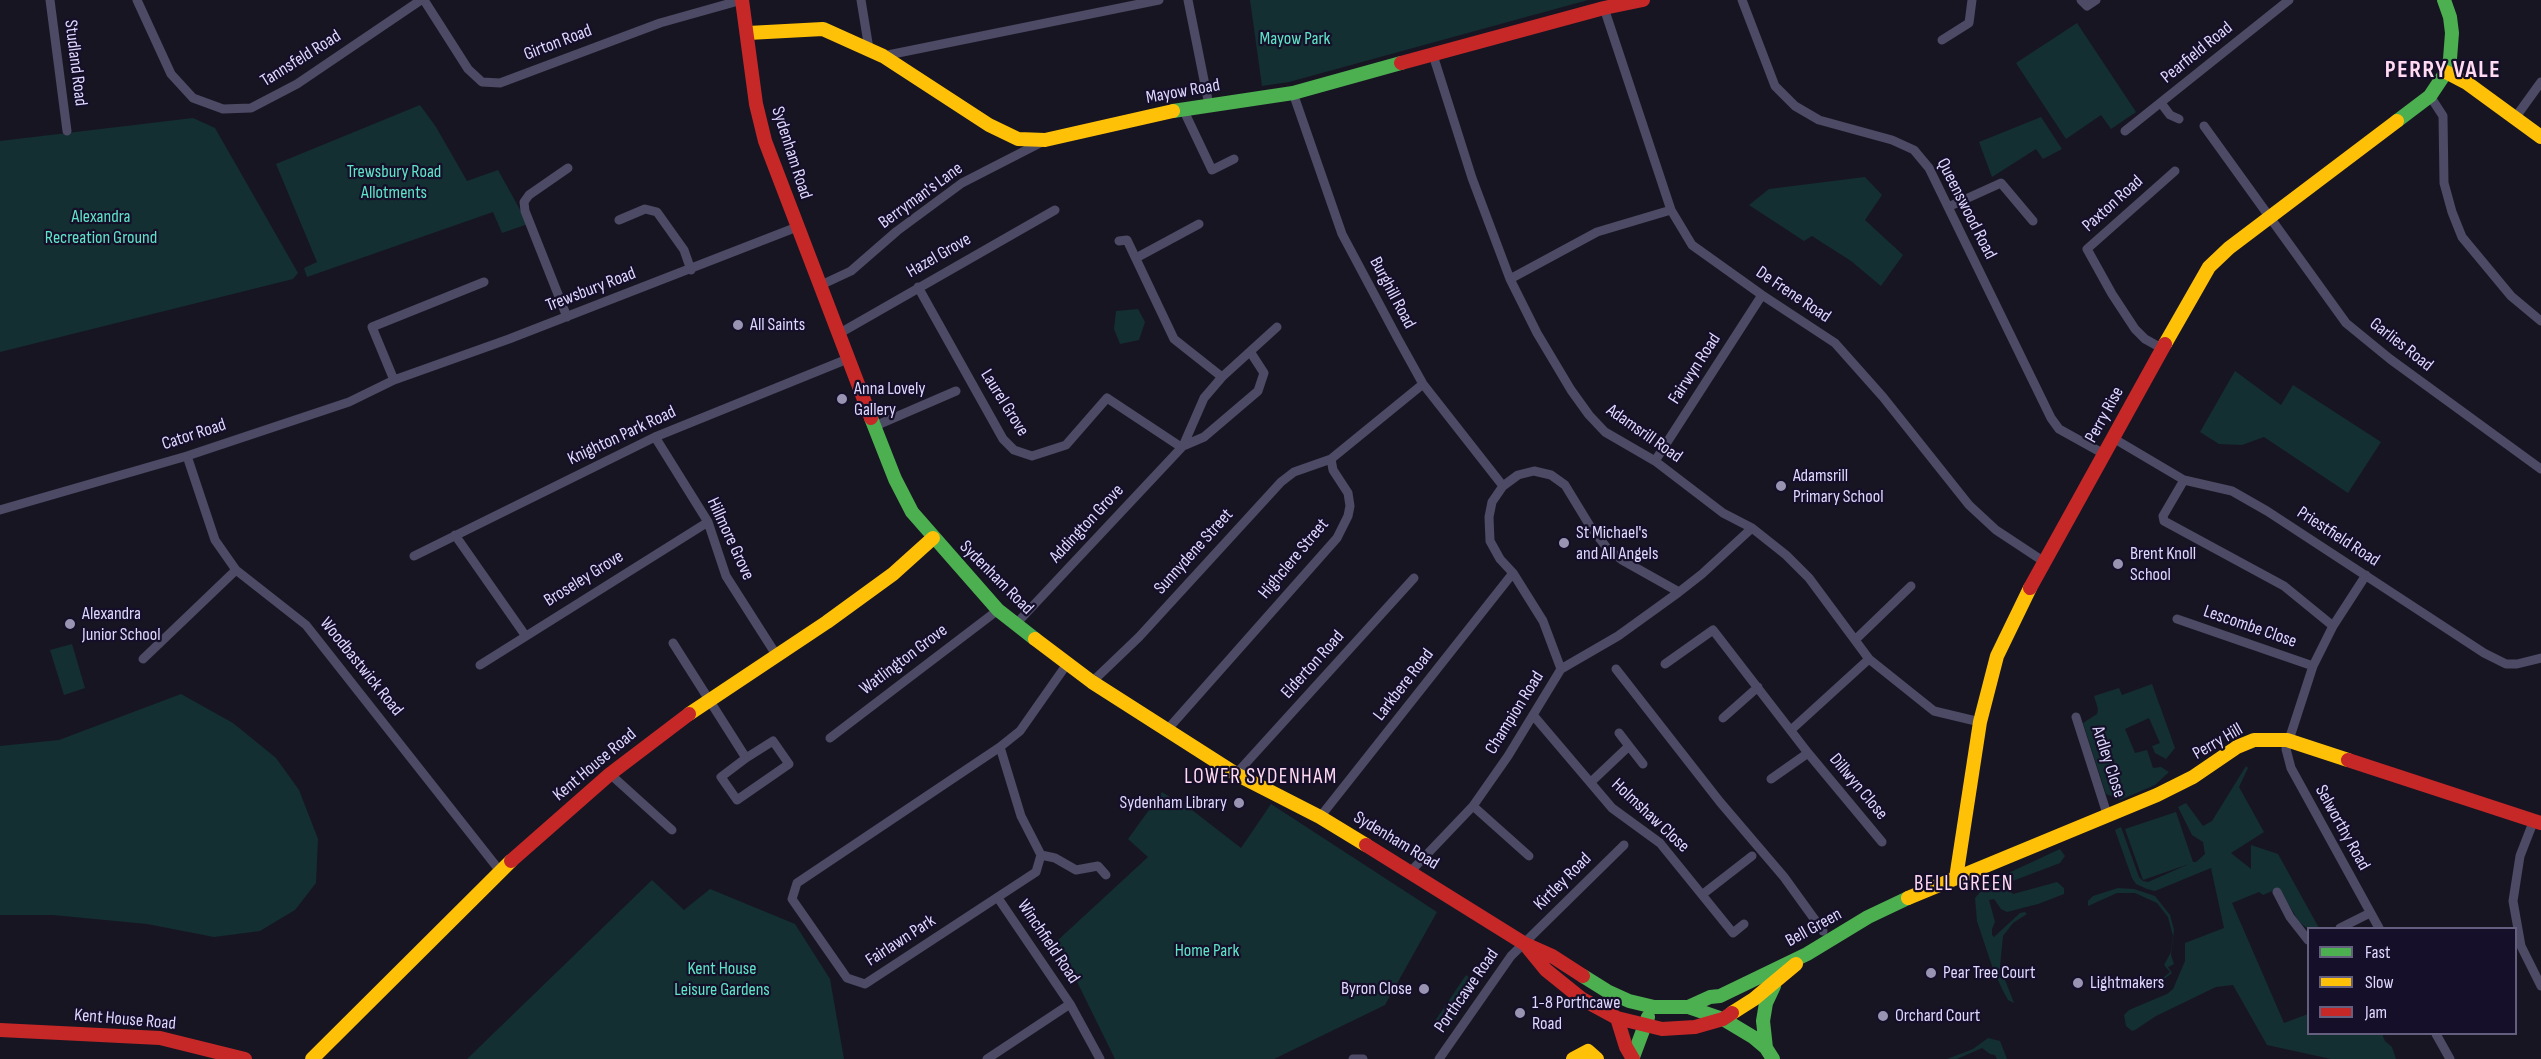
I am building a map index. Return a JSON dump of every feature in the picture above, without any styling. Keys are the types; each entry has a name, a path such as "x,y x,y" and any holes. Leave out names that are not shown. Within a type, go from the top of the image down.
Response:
{"main road":[{"name":"Sydenham Road","path":"742,0 756,104 765,141 899,488 912,512 933,538 998,610 1092,682 1236,774 1320,817 1411,871 1524,944 1552,956 1607,991 1649,1006"},
{"name":"Mayow Road","path":"748,33 823,29 883,56 989,125 1018,139 1045,140 1182,109 1293,93 1604,8 1643,0"},
{"path":"2444,0 2450,17 2452,33 2446,72 2467,83 2541,136"},
{"name":"Perry Rise","path":"1956,878 1980,722 1997,656 2043,561 2210,267 2229,248 2430,96 2446,72"},
{"name":"Kent House Road","path":"312,1059 427,947 500,871 610,774 709,699 777,656 893,574 933,538"},
{"name":"Perry Hill","path":"1956,878 2108,817 2193,777 2236,747 2254,740 2287,740 2537,821"},
{"name":"Bell Green","path":"1688,1007 1710,997 1720,996 1808,954 1869,917 1956,878"},
{"name":"Sydenham Road","path":"1524,944 1546,970 1582,999 1617,1018 1644,1025 1678,1029 1709,1024 1722,1019 1776,983"},
{"path":"1769,1054 1763,1035 1766,1003 1776,983 1808,954"},
{"path":"1633,1058 1649,1006 1688,1007 1722,1019 1753,1037 1769,1054"},
{"path":"1617,1018 1626,1047 1633,1058"},
{"name":"Kent House Road","path":"0,1030 160,1038 245,1059"},
{"path":"1573,1059 1593,1055"}],"street":[{"name":"Studland Road","path":"50,0 67,131"},
{"name":"Tannsfeld Road","path":"137,0 171,74 193,99 223,109 251,108 297,84 423,0"},
{"name":"Girton Road","path":"423,0 468,69 482,82 500,83 660,23 742,0"},
{"path":"861,0 870,49"},
{"path":"883,56 1159,0"},
{"path":"1188,0 1209,105"},
{"name":"Queenswood Road","path":"1742,0 1775,86 1787,99 1806,114 1819,120 1892,140 1914,150 1929,168 2051,418 2059,429 2104,453"},
{"path":"1942,40 1969,23 1972,0"},
{"path":"2081,0 2087,6 2096,0"},
{"name":"Pearfield Road","path":"2125,130 2162,103 2289,0"},
{"name":"De Frene Road","path":"1604,8 1671,210 1692,245 1835,343 1883,397 1968,505 1996,530 2043,561"},
{"name":"Adamsrill Road","path":"1433,55 1472,178 1510,279 1548,352 1571,390 1590,415 1605,432 1655,461 1723,513 1752,528 1786,555 1809,578 1869,659 1934,711 1980,722"},
{"path":"2515,118 2541,82"},
{"name":"Burghill Road","path":"1293,93 1342,234 1424,384 1503,486"},
{"path":"2430,96 2443,116 2444,183 2462,237 2511,296 2541,321"},
{"path":"2162,103 2170,115 2179,119"},
{"path":"1182,109 1212,170 1234,159"},
{"name":"Garlies Road","path":"2204,126 2346,323 2390,359 2541,469"},
{"name":"Berryman's Lane","path":"821,285 851,271 897,231 962,183 1045,140"},
{"path":"567,317 525,211 524,202 529,195 568,168"},
{"name":"Paxton Road","path":"2163,349 2145,339 2135,328 2112,294 2087,249 2175,171"},
{"path":"1948,207 2001,183 2033,221"},
{"path":"619,220 645,209 657,212 684,250 691,270"},
{"name":"Hazel Grove","path":"840,333 1055,210"},
{"path":"1510,279 1597,232 1671,210"},
{"path":"1136,258 1199,224"},
{"name":"Trewsbury Road","path":"394,380 691,270 797,227"},
{"path":"1119,241 1127,240 1174,339 1222,377"},
{"path":"394,380 372,327 484,282"},
{"name":"Laurel Grove","path":"918,287 1002,439 1014,450 1032,456 1066,445 1107,398 1182,447"},
{"name":"Fairwyn Road","path":"1655,461 1762,295"},
{"path":"1251,352 1278,327"},
{"name":"Addington Grove","path":"1015,625 1182,447 1204,398 1222,377 1251,352 1264,373 1258,391 1204,437 1182,447"},
{"name":"Knighton Park Road","path":"414,556 655,436 850,358"},
{"name":"Cator Road","path":"0,510 186,456 354,401 394,380"},
{"path":"1331,459 1424,384"},
{"path":"875,426 956,391"},
{"name":"Hillmore Grove","path":"655,436 708,522 726,576 777,656"},
{"name":"Priestfield Road","path":"2113,438 2184,480 2232,491 2268,511 2484,653 2506,664 2517,664 2541,658"},
{"name":"Woodbastwick Road","path":"186,456 215,540 236,570 306,625 500,871"},
{"name":"Sunnydene Street","path":"1092,682 1139,637 1281,482 1294,472 1331,459"},
{"name":"Highclere Street","path":"1167,730 1337,538 1348,516 1350,506 1348,493 1333,470 1331,459"},
{"path":"1561,669 1543,621 1490,541 1489,517 1492,502 1503,486 1518,475 1534,471 1551,475 1565,485 1590,526 1607,548 1622,560 1678,592"},
{"path":"2184,480 2163,516 2164,521 2284,586 2332,626"},
{"name":"Broseley Grove","path":"480,665 708,522"},
{"name":"Champion Road","path":"1411,871 1473,806 1509,756 1561,669 1618,636 1678,592 1702,574 1752,528"},
{"path":"455,535 525,635"},
{"path":"142,659 236,570"},
{"name":"Larkbere Road","path":"1320,817 1513,573"},
{"path":"2287,740 2313,666 2332,626 2366,575"},
{"name":"Elderton Road","path":"1236,774 1414,578"},
{"path":"1855,640 1911,586"},
{"name":"Watlington Grove","path":"830,738 998,610"},
{"name":"Lescombe Close","path":"2177,619 2313,666"},
{"name":"Dillwyn Close","path":"1665,664 1713,630 1808,753 1882,842"},
{"path":"673,643 746,758"},
{"path":"1791,730 1869,659"},
{"name":"Fairlawn Park","path":"1041,855 1036,872 865,984 847,978 792,899 797,883 1000,747 1020,731 1067,664"},
{"path":"1616,669 1720,802 1784,877 1823,931"},
{"path":"1723,718 1758,687"},
{"name":"Holmshaw Close","path":"1533,715 1612,808 1660,843 1733,933 1744,924"},
{"name":"Ardley Close","path":"2076,717 2108,817"},
{"path":"1619,733 1643,764"},
{"name":"Selworthy Road","path":"2287,740 2287,757 2291,768 2378,927"},
{"path":"772,741 789,764 737,800 721,777 746,758 772,741"},
{"path":"1000,747 1021,816 1041,855 1055,858 1076,870 1098,866 1106,875"},
{"path":"1591,782 1629,747"},
{"name":"Dillwyn Close","path":"1771,779 1808,753"},
{"path":"610,774 672,831"},
{"path":"1473,806 1529,856"},
{"path":"2537,821 2520,855 2513,901 2521,946 2541,986"},
{"name":"Kirtley Road","path":"1524,944 1624,845"},
{"path":"1703,894 1752,856"},
{"path":"2277,892 2290,917 2307,939"},
{"name":"Winchfield Road","path":"998,898 1070,1004 1100,1059"},
{"path":"2342,927 2370,913"},
{"name":"Porthcawe Road","path":"1439,1059 1511,956 1524,944"},
{"name":"Winchfield Road","path":"987,1059 1070,1004"},
{"path":"2437,1035 2450,1059"},
{"path":"1353,1059 1363,1059"}],"green space":[{"name":"Mayow Park","path":"1250,0 1588,0 1289,82 1262,86"},
{"path":"2077,23 2136,112 2111,129 2101,115 2066,139 2016,63"},
{"name":"Trewsbury Road Allotments","path":"420,105 436,127 467,181 498,170 528,224 502,233 493,212 307,277 304,268 317,262 276,164"},
{"path":"2041,117 2062,149 2043,159 2036,149 1992,177 1979,142"},
{"name":"Alexandra Recreation Ground","path":"193,118 215,128 298,273 293,279 0,352 0,141"},
{"path":"1865,177 1882,195 1865,220 1903,255 1881,286 1851,261 1812,236 1804,241 1749,205 1769,189"},
{"path":"1138,309 1145,322 1139,340 1120,344 1114,329 1116,311"},
{"path":"2235,371 2281,405 2293,385 2381,442 2348,493 2264,437 2242,445 2219,444 2200,432"},
{"path":"72,644 85,688 64,695 50,650"},
{"path":"2152,684 2175,748 2166,759 2155,753 2152,746 2160,743 2149,718 2125,729 2135,753 2147,750 2153,768 2161,767 2169,772 2155,785 2120,800 2106,794 2083,723 2097,714 2098,709 2094,696 2119,688 2122,695"},
{"path":"181,694 233,723 276,758 299,790 318,839 316,883 295,910 260,931 214,937 147,924 53,915 0,915 0,746 59,740"},
{"path":"2246,766 2248,768 2239,787 2264,832 2231,853 2251,869 2251,845 2278,854 2318,927 2307,928 2299,922 2279,888 2263,895 2259,892 2232,903 2284,1023 2307,1014 2307,1035 2382,1035 2392,1047 2396,1059 2331,1059 2267,1045 2233,985 2216,987 2156,1016 2135,1030 2132,1031 2126,1026 2124,1015 2129,1010 2167,994 2173,989 2185,961 2185,943 2224,928 2211,868 2155,891 2147,889 2136,884 2132,878 2115,830 2121,827 2139,877 2143,881 2148,882 2189,864 2143,880 2125,829 2176,812 2193,862 2196,862 2205,854 2203,842 2192,835 2178,807 2186,803 2203,826 2212,821"},
{"name":"Home Park","path":"1162,792 1181,804 1183,803 1241,848 1271,804 1437,912 1385,1005 1274,1059 1115,1059 1057,941 1148,857 1128,839"},
{"path":"2060,849 2065,856 2060,863 2010,882 2008,888 2013,894 2057,882 2064,888 2064,894 2007,912 2001,909 1994,899 1989,900 1995,922 1992,929 1994,937 2020,913 2027,914 2013,923 2003,936 2000,967 2014,1003 2008,1000 1993,969 1977,921 1975,898 1989,882"},
{"name":"Kent House Leisure Gardens","path":"652,880 684,910 710,889 795,924 830,979 844,1059 467,1059"},
{"path":"2118,888 2134,889 2155,896 2170,915 2174,930 2171,955 2174,964 2168,967 2172,973 2159,983 2156,984 2170,972 2164,965 2171,952 2173,936 2168,917 2157,903 2135,893 2117,893 2088,906 2088,901 2093,896"},
{"path":"1466,975 1479,984 1448,1029 1435,1021"},
{"path":"1988,1038 2000,1041 2007,1059 1997,1059 1995,1055 1982,1048 1957,1059 1947,1059 1973,1049"}],"traffic: fast":[{"path":"2397,121 2430,96 2446,72 2450,59 2452,33 2450,17 2444,0"},
{"path":"1173,111 1293,93 1401,63"},
{"path":"871,418 895,479 912,512 998,610 1035,639"},
{"path":"1583,976 1629,1001 1654,1007 1688,1007 1710,997 1720,996 1807,954 1868,917 1908,898"},
{"path":"1773,1059 1766,1048 1763,1021 1766,1003 1774,986"},
{"path":"1688,1007 1723,1019 1753,1037 1766,1048"},
{"path":"1633,1057 1648,1017"}],"traffic: slow":[{"path":"748,33 823,29 883,56 989,125 1018,139 1045,140 1173,111"},
{"path":"2446,72 2467,83 2541,137"},
{"path":"2165,344 2209,267 2229,248 2397,121"},
{"path":"689,714 827,622 893,574 933,538"},
{"path":"1956,878 1980,722 1997,656 2030,588"},
{"path":"1035,639 1092,682 1236,774 1320,817 1366,845"},
{"path":"1908,898 2157,795 2193,777 2237,747 2254,740 2287,740 2348,760"},
{"path":"312,1059 511,861"},
{"path":"1732,1013 1754,999 1796,964"},
{"path":"1573,1059 1588,1051 1597,1059"}],"traffic: jam":[{"path":"742,0 756,104 765,141 871,418"},
{"path":"1401,63 1604,8 1643,0"},
{"path":"2030,588 2165,344"},
{"path":"511,861 610,774 689,714"},
{"path":"2348,760 2541,823"},
{"path":"1366,845 1525,944 1552,956 1583,976"},
{"path":"1528,948 1546,970 1582,999 1617,1018 1662,1029 1695,1027 1723,1019 1732,1013"},
{"path":"1617,1018 1626,1047 1633,1059"},
{"path":"0,1030 160,1038 245,1059"}],"place":[{"name":"All Saints","path":"738,325"},
{"name":"Anna Lovely Gallery","path":"842,399"},
{"name":"Adamsrill Primary School","path":"1781,486"},
{"name":"St Michael's and All Angels","path":"1564,543"},
{"name":"Brent Knoll School","path":"2118,564"},
{"name":"Alexandra Junior School","path":"70,624"},
{"name":"Sydenham Library","path":"1239,803"},
{"name":"Pear Tree Court","path":"1931,973"},
{"name":"Lightmakers","path":"2078,983"},
{"name":"Byron Close","path":"1424,989"},
{"name":"1-8 Porthcawe Road","path":"1520,1013"},
{"name":"Orchard Court","path":"1883,1016"}],"district":[{"name":"PERRY VALE","path":"2443,71"},
{"name":"LOWER SYDENHAM","path":"1261,778"},
{"name":"BELL GREEN","path":"1964,885"}]}
